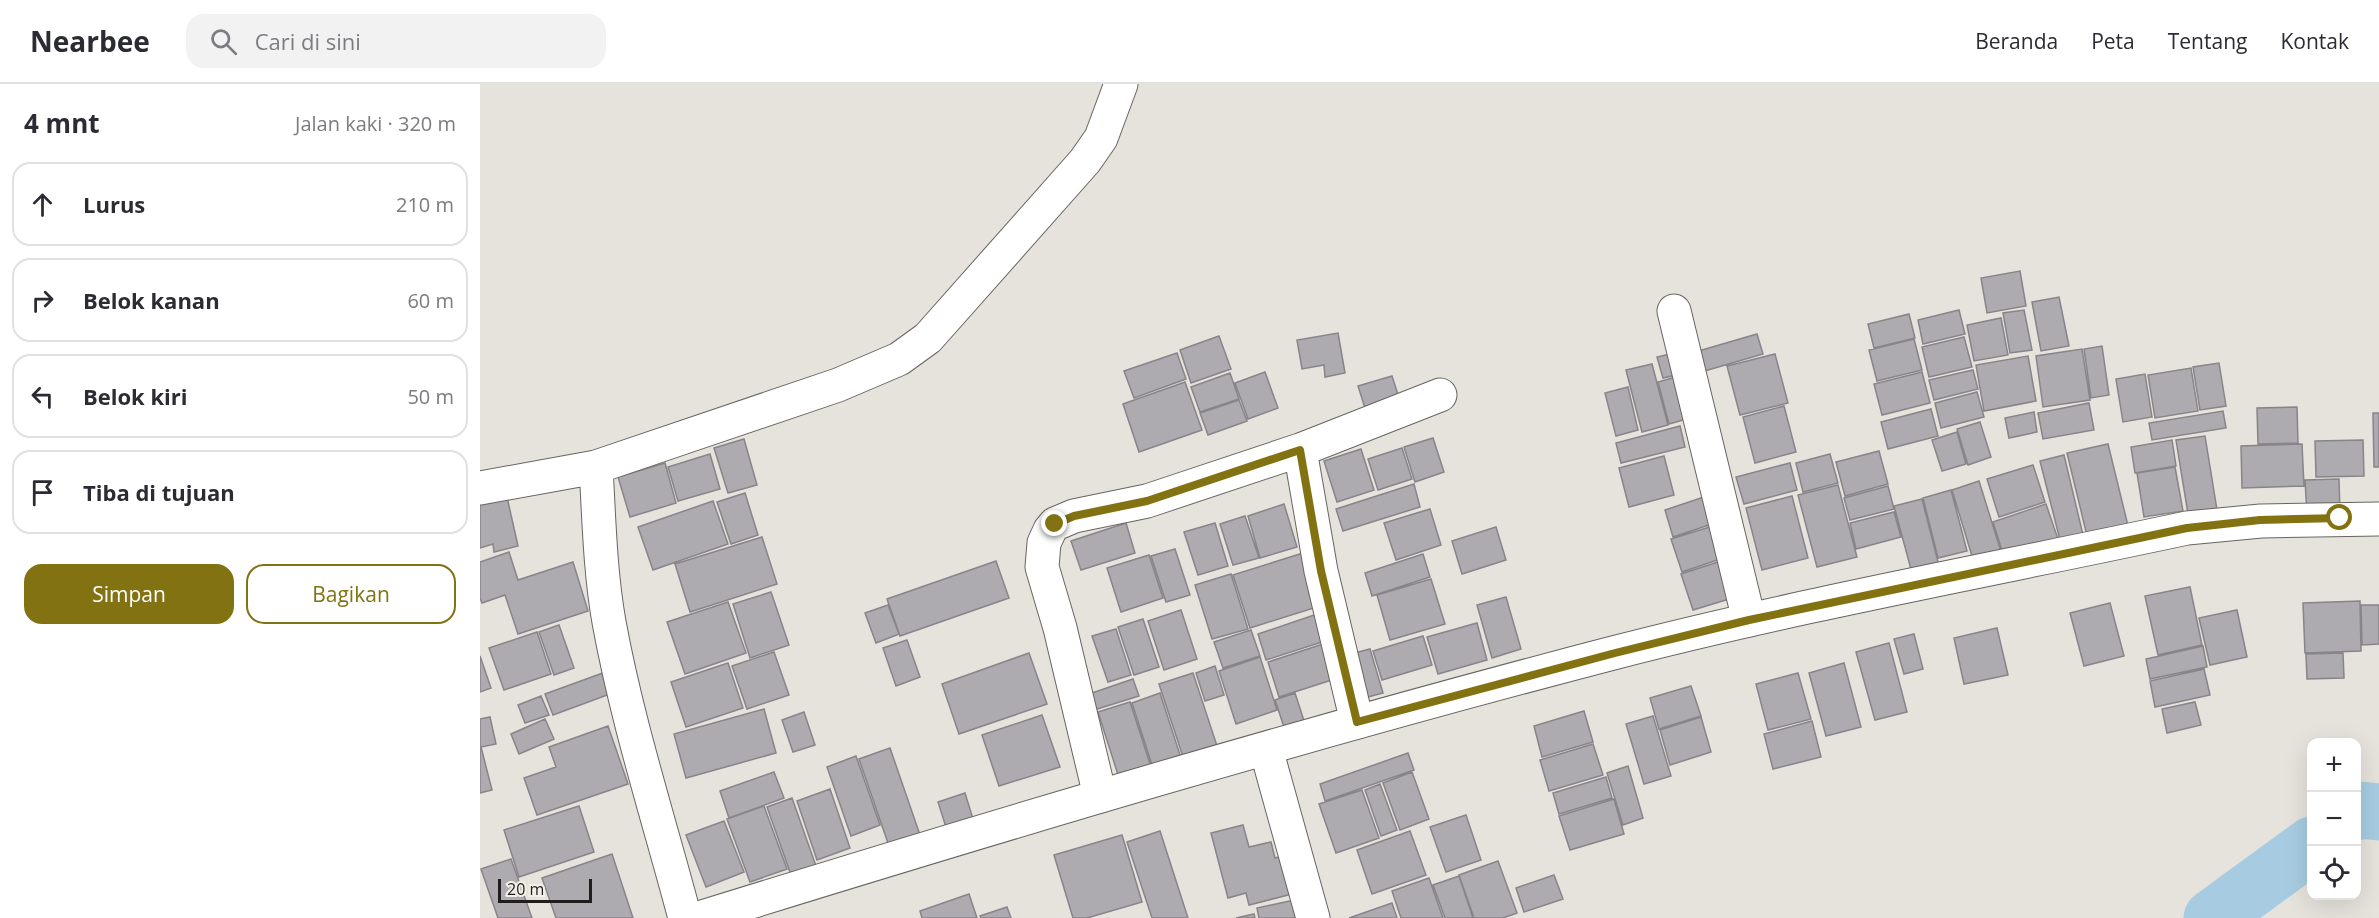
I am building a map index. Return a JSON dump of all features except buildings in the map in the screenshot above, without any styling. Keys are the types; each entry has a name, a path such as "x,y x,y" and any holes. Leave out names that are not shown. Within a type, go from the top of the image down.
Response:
{"street":[{"path":"480,488 596,467 838,385 899,359 928,338 1086,161 1101,138 1121,84"},
{"path":"1674,311 1749,620"},
{"path":"1100,796 1060,628 1042,567 1044,543 1055,524 1074,516 1147,501 1300,450 1440,395"},
{"path":"1300,450 1321,571 1357,722"},
{"path":"596,467 602,567 609,621 620,673 685,918"},
{"path":"699,918 1100,796 1357,722 1615,653 1749,620 2187,528 2260,520 2379,519"},
{"path":"1266,749 1313,918"}],"waterway":[{"path":"2361,810 2379,812"},
{"path":"2212,918 2311,846"}],"route":[{"path":"1055,524 1074,516 1147,501 1300,450 1321,571 1357,722 1615,653 1749,620 2187,528 2260,520 2340,518"}]}
